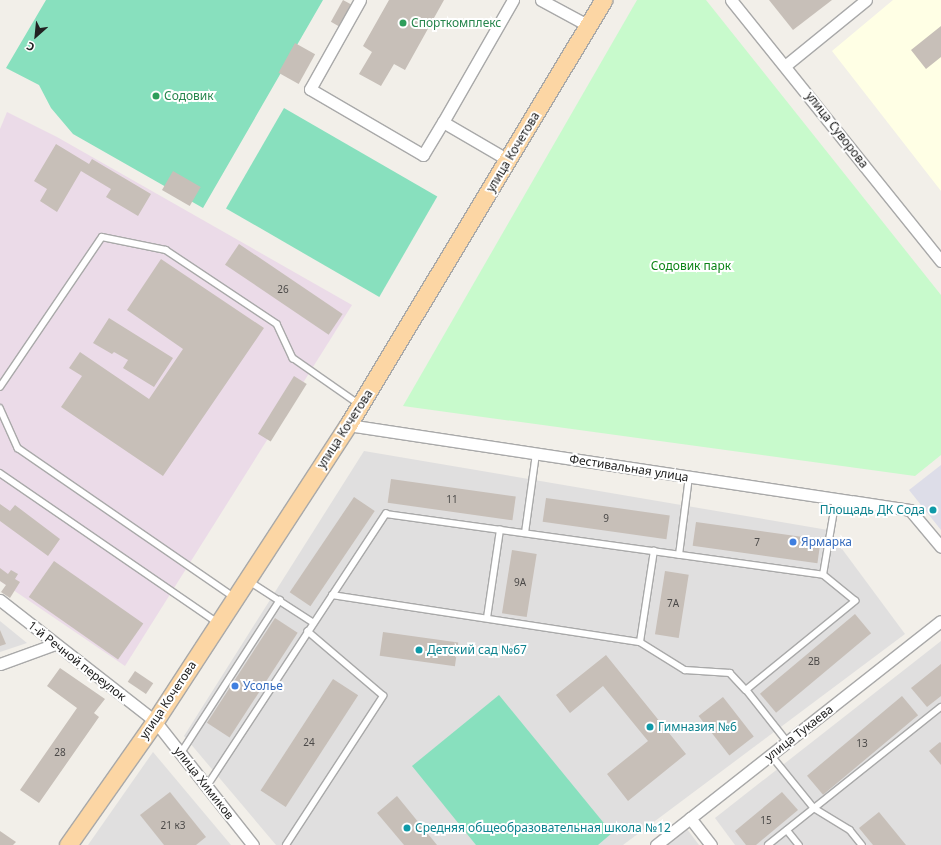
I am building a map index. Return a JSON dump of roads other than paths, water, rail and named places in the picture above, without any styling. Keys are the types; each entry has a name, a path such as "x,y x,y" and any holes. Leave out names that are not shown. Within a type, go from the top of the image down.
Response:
{"main road":[{"name":"улица Кочетова","path":"68,845 155,721 361,406 603,0"}],"street":[{"path":"360,0 310,89 423,155 513,0"},
{"path":"541,0 588,26"},
{"name":"улица Суворова","path":"731,0 786,65 941,261"},
{"path":"786,65 866,0"},
{"path":"443,122 508,160"},
{"name":"Фестивальная улица","path":"348,425 910,510 941,547"},
{"name":"1-й Речной переулок","path":"0,600 155,721"},
{"name":"улица Тукаева","path":"656,845 941,621"},
{"path":"0,664 55,644"},
{"name":"улица Химиков","path":"155,721 253,845"},
{"path":"690,818 711,845"}],"lane":[{"path":"0,387 102,238 166,250 277,324 293,358 361,406"},
{"path":"0,408 18,448 235,598"},
{"path":"525,533 536,454"},
{"path":"0,473 219,623"},
{"path":"679,555 689,477"},
{"path":"823,575 836,499"},
{"path":"207,786 386,514 823,575 855,601 746,690"},
{"path":"487,618 500,530"},
{"path":"640,642 654,551"},
{"path":"247,579 314,623"},
{"path":"332,595 640,642 685,670 730,673 746,690 787,742"},
{"path":"181,753 280,600"},
{"path":"286,845 383,696 308,632"},
{"path":"768,845 941,707"},
{"path":"771,755 814,808 850,830 862,845"},
{"path":"787,830 799,845"}],"place":[{"name":"Спорткомплекс","path":"403,23"},
{"name":"Содовик","path":"156,96"},
{"name":"Площадь ДК Сода","path":"933,510"},
{"name":"Ярмарка","path":"793,542"},
{"name":"Детский сад №67","path":"419,650"},
{"name":"Усолье","path":"235,686"},
{"name":"Гимназия №6","path":"650,727"},
{"name":"Средняя общеобразовательная школа №12","path":"407,828"}],"park label":[{"name":"Содовик парк","path":"691,266"}]}
